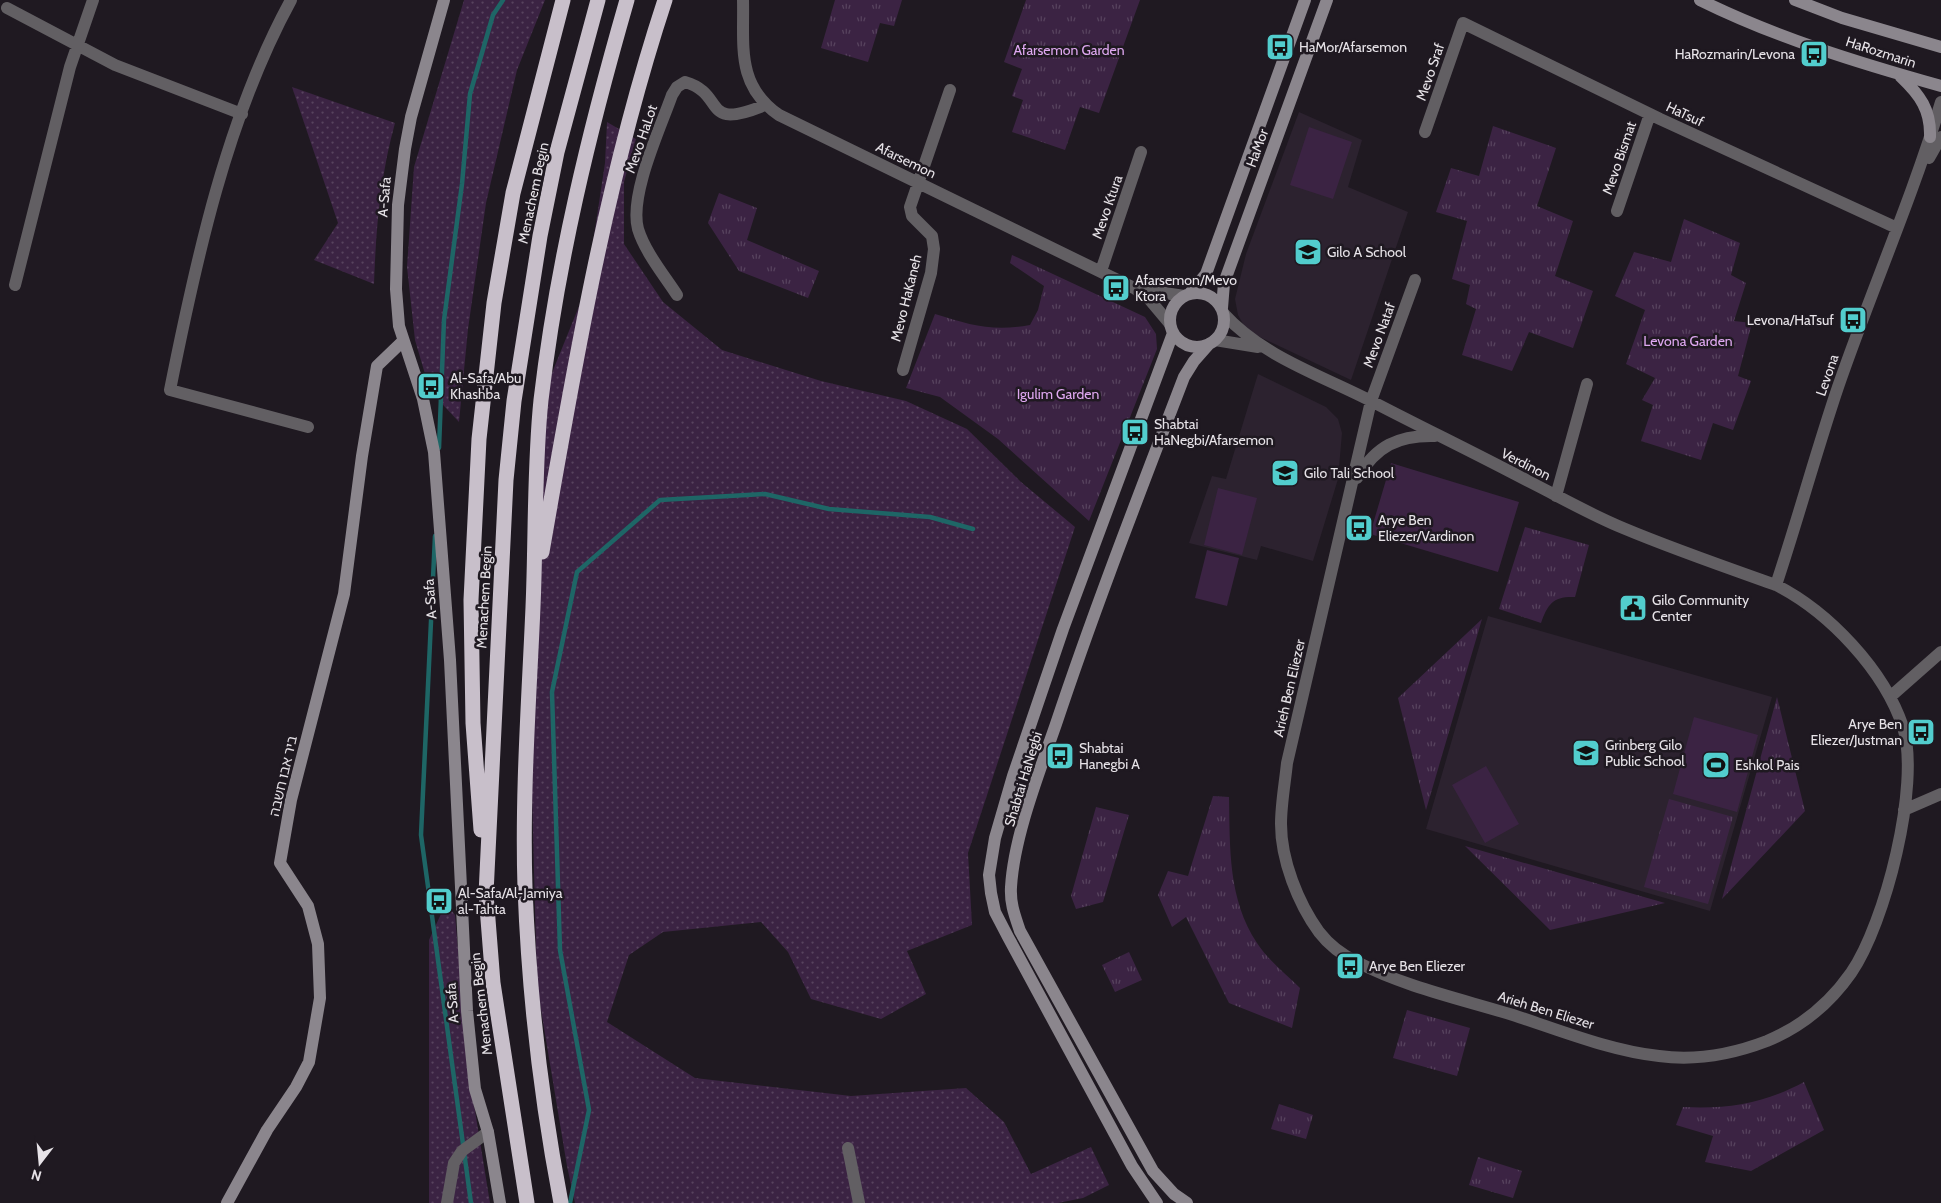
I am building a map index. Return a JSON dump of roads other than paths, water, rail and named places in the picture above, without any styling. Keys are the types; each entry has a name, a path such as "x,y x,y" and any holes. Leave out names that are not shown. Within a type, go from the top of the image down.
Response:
{"highway":[{"path":"486,894 473,723 471,600 479,439 494,303 514,194 564,0"},
{"name":"Menachem Begin","path":"526,1203 493,983 486,894 506,480 514,401 540,236 564,124 598,0"},
{"path":"560,1203 545,1103 531,986 525,887 525,788 537,465 541,402 560,273 577,186 627,0"},
{"path":"533,605 586,311 634,104 665,0"}],"street":[{"path":"15,285 70,67 93,0"},
{"path":"291,0 260,64 242,114 202,242 170,390 308,426"},
{"name":"A-Safa","path":"444,0 411,117 399,196 396,289 399,326 424,400 434,452 450,660 467,1011 475,1089 488,1132 500,1203"},
{"name":"Afarsemon","path":"743,0 745,57 750,83 765,105 779,115 1134,288 1149,299 1172,328"},
{"name":"HaMor","path":"1187,295 1206,274 1305,0"},
{"name":"HaMor","path":"1223,311 1224,283 1327,0"},
{"name":"HaRozmarin","path":"1700,0 1763,28 1897,74 1941,86"},
{"name":"HaRozmarin","path":"1794,0 1842,18 1941,48"},
{"path":"6,8 115,65 242,114"},
{"name":"HaTsuf","path":"1463,23 1650,114 1897,228"},
{"name":"Mevo Sraf","path":"1425,132 1463,23"},
{"path":"1897,74 1917,91 1924,102 1936,137"},
{"name":"Mevo HaLot","path":"677,295 647,248 638,230 635,213 645,173 672,95 677,87 685,82 694,85 717,110 728,116 742,115 765,105"},
{"name":"Mevo HaKaneh","path":"903,370 934,261 932,236 912,216 910,207 950,90"},
{"name":"Levona","path":"1776,585 1838,386 1897,228 1936,137 1941,102"},
{"name":"Mevo Bismat","path":"1617,211 1650,114"},
{"name":"Mevo Ktura","path":"1101,271 1141,152"},
{"name":"Mevo Nataf","path":"1370,401 1415,280"},
{"name":"Afarsemon","path":"1134,288 1187,295"},
{"path":"1205,294 1218,302 1223,311 1223,328 1212,342 1193,346 1185,344 1172,328 1172,308 1187,295 1205,294"},
{"name":"Verdinon","path":"1223,311 1241,332 1270,351 1556,496 1622,528 1776,585"},
{"name":"Shabtai HaNegbi","path":"1157,1203 1132,1166 1008,938 996,912 989,875 995,838 1008,790 1050,666 1172,328"},
{"name":"ביר אבו חשבה","path":"227,1203 267,1130 296,1087 308,1062 320,998 318,944 308,906 280,863 291,800 344,594 362,456 377,366 403,341"},
{"name":"Verdinon","path":"1212,342 1240,343 1270,351"},
{"name":"Shabtai HaNegbi","path":"1187,1203 1174,1194 1153,1171 1020,931 1010,902 1012,872 1018,844 1036,783 1085,638 1184,377 1194,361 1212,342"},
{"path":"1556,496 1587,384"},
{"name":"Arieh Ben Eliezer","path":"1370,401 1287,764 1281,823 1282,846 1298,892 1319,931 1342,953 1380,973 1636,1053 1679,1058 1705,1056 1768,1040 1796,1026 1818,1010 1836,992 1852,971 1866,947 1885,893 1901,833 1909,772 1907,743 1890,697 1871,668 1837,630 1798,596 1776,585"},
{"path":"1351,489 1364,466 1386,447 1404,438 1438,436"},
{"path":"1890,697 1941,652"},
{"path":"1904,810 1941,794"},
{"path":"446,1203 454,1163 462,1151 488,1132"},
{"path":"848,1148 859,1203"}],"waterway":[{"path":"439,448 444,320 462,184 470,94 493,15 503,0"},
{"path":"570,1203 589,1110 560,950 552,692 577,572 660,500 765,494 829,509 930,517 973,529"},
{"path":"435,536 421,835 471,1203"}],"place":[{"name":"HaMor/Afarsemon","path":"1280,47"},
{"name":"HaRozmarin/Levona","path":"1814,54"},
{"name":"Gilo A School","path":"1308,252"},
{"name":"Afarsemon/Mevo Ktora","path":"1116,288"},
{"name":"Levona/HaTsuf","path":"1853,320"},
{"name":"Al-Safa/Abu Khashba","path":"431,386"},
{"name":"Shabtai HaNegbi/Afarsemon","path":"1135,432"},
{"name":"Gilo Tali School","path":"1285,473"},
{"name":"Arye Ben Eliezer/Vardinon","path":"1359,528"},
{"name":"Gilo Community Center","path":"1633,608"},
{"name":"Arye Ben Eliezer/Justman","path":"1921,732"},
{"name":"Grinberg Gilo Public School","path":"1586,753"},
{"name":"Shabtai Hanegbi A","path":"1060,756"},
{"name":"Eshkol Pais","path":"1716,765"},
{"name":"Al-Safa/Al-Jamiya al-Tahta","path":"439,901"},
{"name":"Arye Ben Eliezer","path":"1350,966"}],"park label":[{"name":"Afarsemon Garden","path":"1069,50"},
{"name":"Levona Garden","path":"1688,341"},
{"name":"Igulim Garden","path":"1058,394"}]}
